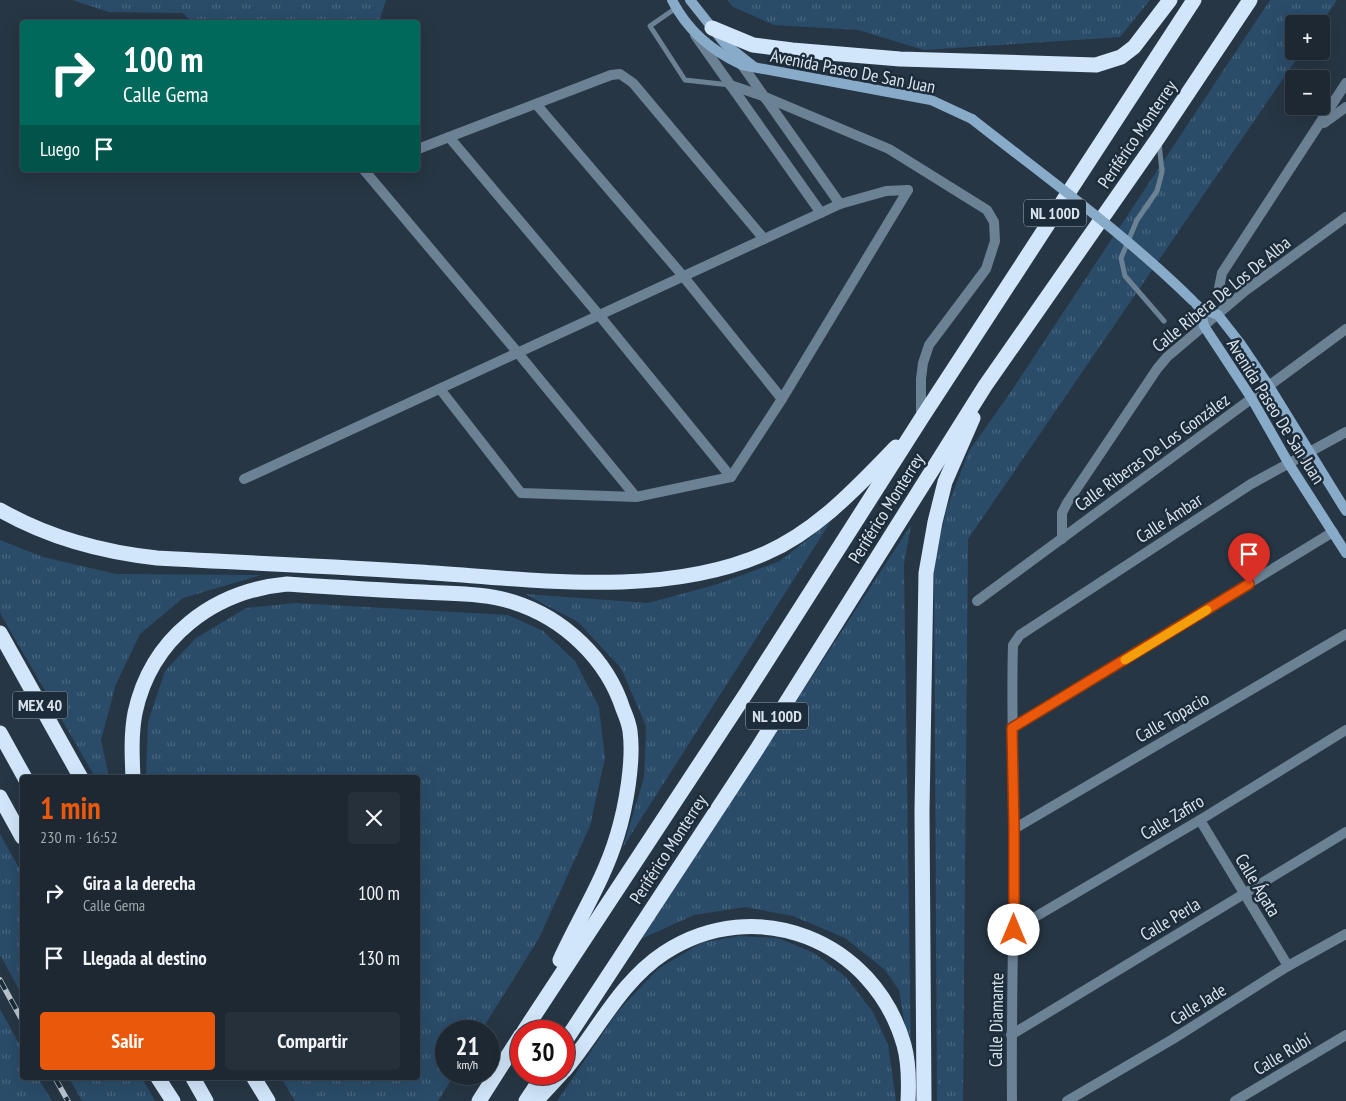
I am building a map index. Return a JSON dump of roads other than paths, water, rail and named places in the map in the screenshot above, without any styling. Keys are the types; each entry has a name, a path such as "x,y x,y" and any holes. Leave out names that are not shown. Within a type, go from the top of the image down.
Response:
{"highway":[{"path":"712,28 753,45 792,50 900,59 1096,65 1121,57 1134,47 1170,0"},
{"name":"Periférico Monterrey","path":"531,1020 747,692 919,422 1194,0"},
{"name":"Periférico Monterrey","path":"575,1026 762,740 985,386 1158,138 1250,0"},
{"path":"924,1101 922,811 926,572 935,522 945,482 970,427 985,386"},
{"path":"0,510 49,533 75,542 129,555 157,558 365,568 572,581 633,582 657,580 726,566 766,553 788,541 827,514 919,422"},
{"path":"132,775 132,738 135,715 144,684 151,670 169,643 193,620 221,602 237,595 270,586 287,584 477,595 513,602 546,616 576,638 601,664 619,696 630,730 630,768 626,804 617,837 604,872 562,956 540,1007"},
{"name":"MEX 40","path":"0,633 79,775"},
{"name":"MEX 40","path":"0,733 23,775"},
{"path":"0,797 20,833"},
{"path":"575,1056 626,988 658,958 680,944 712,932 746,927 763,927 797,932 814,938 844,957 870,981 891,1011 904,1046 909,1082 908,1101"},
{"path":"479,1101 510,1052"},
{"path":"159,1080 173,1101"},
{"path":"194,1080 206,1101"},
{"path":"255,1080 268,1101"},
{"path":"526,1101 537,1085"},
{"path":"536,1101 551,1085"}],"street":[{"name":"Avenida Paseo De San Juan","path":"690,0 725,44 758,69"},
{"path":"674,4 690,0"},
{"name":"Avenida Paseo De San Juan","path":"674,4 690,28 709,46 726,58 742,65 931,100 972,119 1122,236 1197,305 1218,315 1240,343 1269,386 1346,511"},
{"path":"690,28 821,213"},
{"path":"742,65 840,204"},
{"path":"420,148 611,75 620,74 633,83 764,239"},
{"path":"1226,307 1219,288 1222,273 1346,83"},
{"path":"730,85 763,96 889,149 987,210 994,222 995,241 986,269 929,345 923,363 919,422"},
{"path":"536,104 683,276 782,399"},
{"path":"1319,127 1346,106"},
{"path":"448,137 599,315 731,477"},
{"path":"366,172 636,497"},
{"path":"244,479 840,204 886,191 908,190 782,399 731,477 636,497 521,493 440,389"},
{"name":"Calle Ribera De Los De Alba","path":"1062,539 1062,513 1066,503 1147,381 1167,357 1226,307 1346,217"},
{"name":"Avenida Paseo De San Juan","path":"1197,305 1204,326 1252,399 1289,464 1346,553"},
{"name":"Calle Riberas De Los González","path":"977,601 1346,329"},
{"name":"Calle Ámbar","path":"1015,640 1251,484 1346,432"},
{"path":"1012,728 1333,532"},
{"name":"Calle Topacio","path":"1014,829 1346,634"},
{"name":"Calle Diamante","path":"1012,1101 1014,829 1012,728 1013,645 1015,640"},
{"name":"Calle Zafiro","path":"1014,930 1200,820 1346,730"},
{"name":"Calle Ágata","path":"1200,820 1288,966"},
{"name":"Calle Perla","path":"1011,1035 1346,832"},
{"name":"Calle Jade","path":"1067,1101 1174,1039 1288,966 1346,934"},
{"name":"Calle Rubí","path":"1236,1101 1346,1035"}],"lane":[{"path":"674,4 650,26 685,80 730,85"},
{"path":"1158,138 1162,172 1156,191 1137,220 1121,258 1125,276 1164,321"}],"railway":[{"path":"0,980 20,1016"},
{"path":"56,1080 68,1101"}]}
